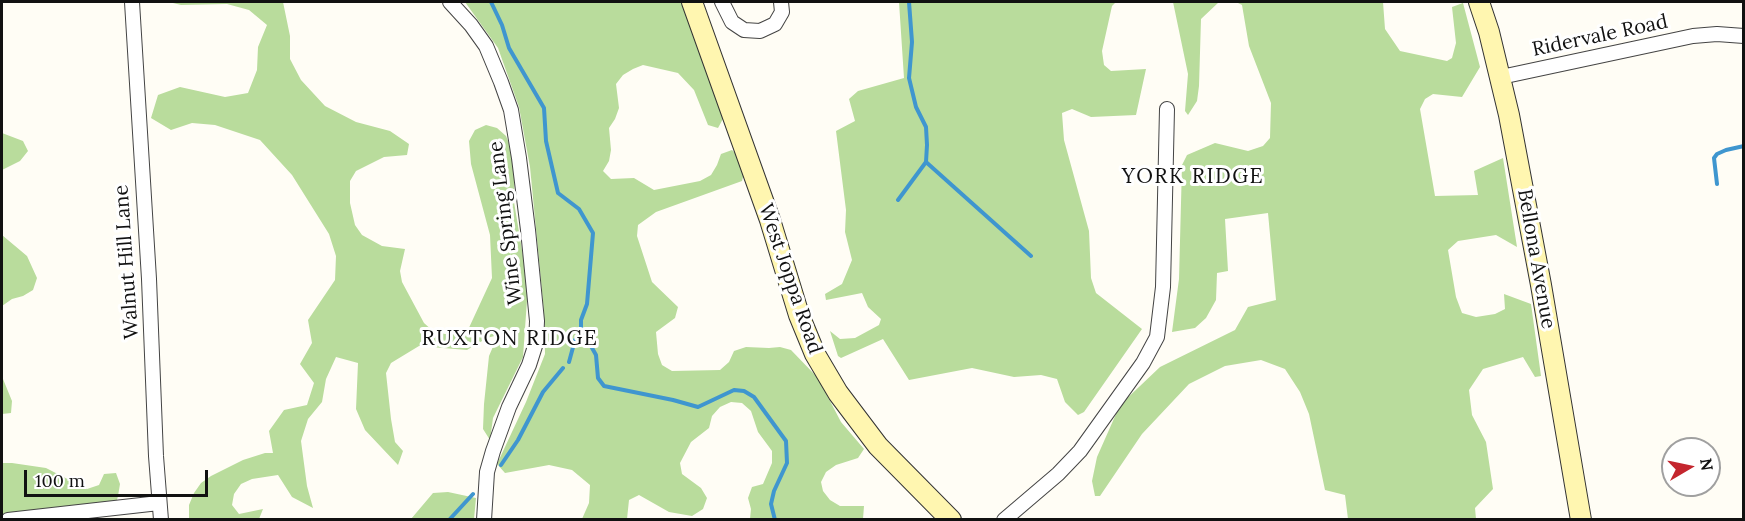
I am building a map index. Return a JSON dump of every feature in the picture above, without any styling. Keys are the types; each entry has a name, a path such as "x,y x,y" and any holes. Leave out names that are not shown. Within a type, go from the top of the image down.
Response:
{"street":[{"name":"Walnut Hill Lane","path":"132,2 161,519"},
{"name":"Wine Spring Lane","path":"450,2 486,46 511,110 528,230 537,321 536,343 529,365 509,407 487,472 484,519"},
{"name":"West Joppa Road","path":"692,2 766,210 799,315 815,354 838,393 878,446 951,519"},
{"path":"722,2 732,22 744,30 760,31 775,24 782,12 781,2"},
{"name":"Bellona Avenue","path":"1479,2 1501,77 1541,285 1581,519"},
{"name":"Ridervale Road","path":"1501,77 1693,36 1717,34 1743,36"},
{"path":"1004,519 1058,474 1080,450 1143,363 1157,337 1163,287 1167,109"},
{"path":"8,519 159,502"}],"green space":[{"path":"169,2 283,2 290,36 290,59 301,80 325,106 356,122 390,131 409,144 407,155 384,157 356,171 350,181 350,203 355,225 362,235 382,246 405,249 400,271 402,282 424,323 433,331 445,334 467,332 492,278 490,235 471,164 469,141 475,130 486,125 497,128 506,136 515,157 514,202 528,286 523,357 493,418 490,440 483,429 484,404 489,356 498,335 487,338 467,350 419,346 391,363 386,373 391,419 395,442 403,451 398,465 365,430 356,409 358,363 336,357 326,379 322,402 308,419 301,441 307,486 313,508 292,497 278,475 252,479 241,484 234,494 232,505 239,514 263,509 259,519 189,519 189,505 201,483 243,460 265,453 273,453 269,431 284,410 307,405 314,383 300,364 312,343 308,320 335,280 336,256 329,234 292,175 260,140 215,125 192,123 171,130 151,118 158,95 180,87 225,97 248,93 257,70 258,47 267,25 249,10 227,4 181,5"},
{"path":"465,2 683,2 724,117 718,128 708,125 694,90 678,73 643,65 633,69 623,75 616,84 619,108 609,128 611,150 609,161 603,171 611,179 634,178 654,190 700,181 711,175 721,154 732,150 740,158 745,169 742,181 656,212 638,225 637,236 652,282 678,307 675,318 656,332 658,354 662,365 672,371 720,370 729,362 734,351 746,347 780,347 791,350 818,378 841,422 864,449 858,458 836,465 826,472 821,482 823,491 830,500 840,506 864,506 863,519 750,519 751,509 748,498 752,487 763,484 772,463 772,451 758,432 751,411 742,403 731,402 720,407 712,416 709,428 691,442 680,463 682,474 701,488 707,498 703,509 692,516 669,512 639,495 629,500 627,519 582,519 589,503 590,485 572,470 549,465 505,473 497,464 545,354 544,312 530,167 519,107 498,48"},
{"path":"899,2 1116,2 1112,6 1102,51 1104,65 1111,71 1146,69 1136,115 1091,117 1072,109 1062,113 1064,140 1089,231 1091,278 1096,293 1142,329 1084,412 1078,415 1065,402 1057,379 1041,375 1014,377 972,368 909,380 883,339 841,358 838,356 830,331 840,339 855,338 879,325 881,319 868,307 862,293 826,300 825,294 842,284 852,260 845,232 846,210 836,131 855,121 849,99 858,91 904,78"},
{"path":"1173,2 1219,2 1201,19 1197,101 1188,115 1185,111 1188,74"},
{"path":"1236,2 1383,2 1385,29 1400,51 1447,61 1452,58 1456,43 1452,7 1463,3 1480,67 1462,97 1433,94 1425,99 1420,109 1435,196 1478,195 1474,171 1503,158 1517,247 1496,235 1458,241 1448,250 1456,297 1462,313 1476,317 1495,314 1505,309 1504,294 1531,304 1541,376 1535,377 1523,357 1483,369 1469,390 1472,415 1486,442 1493,489 1475,508 1476,519 1348,519 1345,495 1325,490 1309,414 1300,392 1285,369 1261,360 1225,366 1189,384 1142,434 1100,496 1095,496 1092,481 1097,457 1120,405 1160,367 1235,330 1248,307 1276,300 1268,213 1225,219 1228,271 1217,273 1216,300 1206,318 1195,328 1172,332 1179,279 1182,165 1187,155 1215,143 1248,151 1263,146 1270,138 1271,103 1249,46 1242,5"},
{"path":"2,133 23,141 28,151 20,161 2,170"},
{"path":"2,235 27,256 37,278 33,290 2,306"},
{"path":"2,370 3,379 12,401 11,413 2,414"},
{"path":"2,463 46,468 87,489 99,485 104,474 116,473 120,484 117,500 2,517"},
{"path":"448,492 476,498 474,519 411,519 433,493"}],"waterway":[{"path":"491,2 502,25 509,48 544,108 546,141 558,193 579,209 593,233 587,304 581,320 581,334 575,340 569,362"},
{"path":"898,200 926,162 927,145 926,127 916,107 909,78 912,42 909,2"},
{"path":"1717,184 1714,158 1726,150 1744,146"},
{"path":"926,162 1031,256"},
{"path":"581,334 587,339 596,355 598,378 604,386 698,407 734,390 744,391 754,397 786,441 787,463 774,491 771,504 775,520"},
{"path":"501,465 518,440 543,392 563,368"},
{"path":"449,520 473,494"}],"district":[{"name":"YORK RIDGE","path":"1193,177"},
{"name":"RUXTON RIDGE","path":"510,339"}]}
